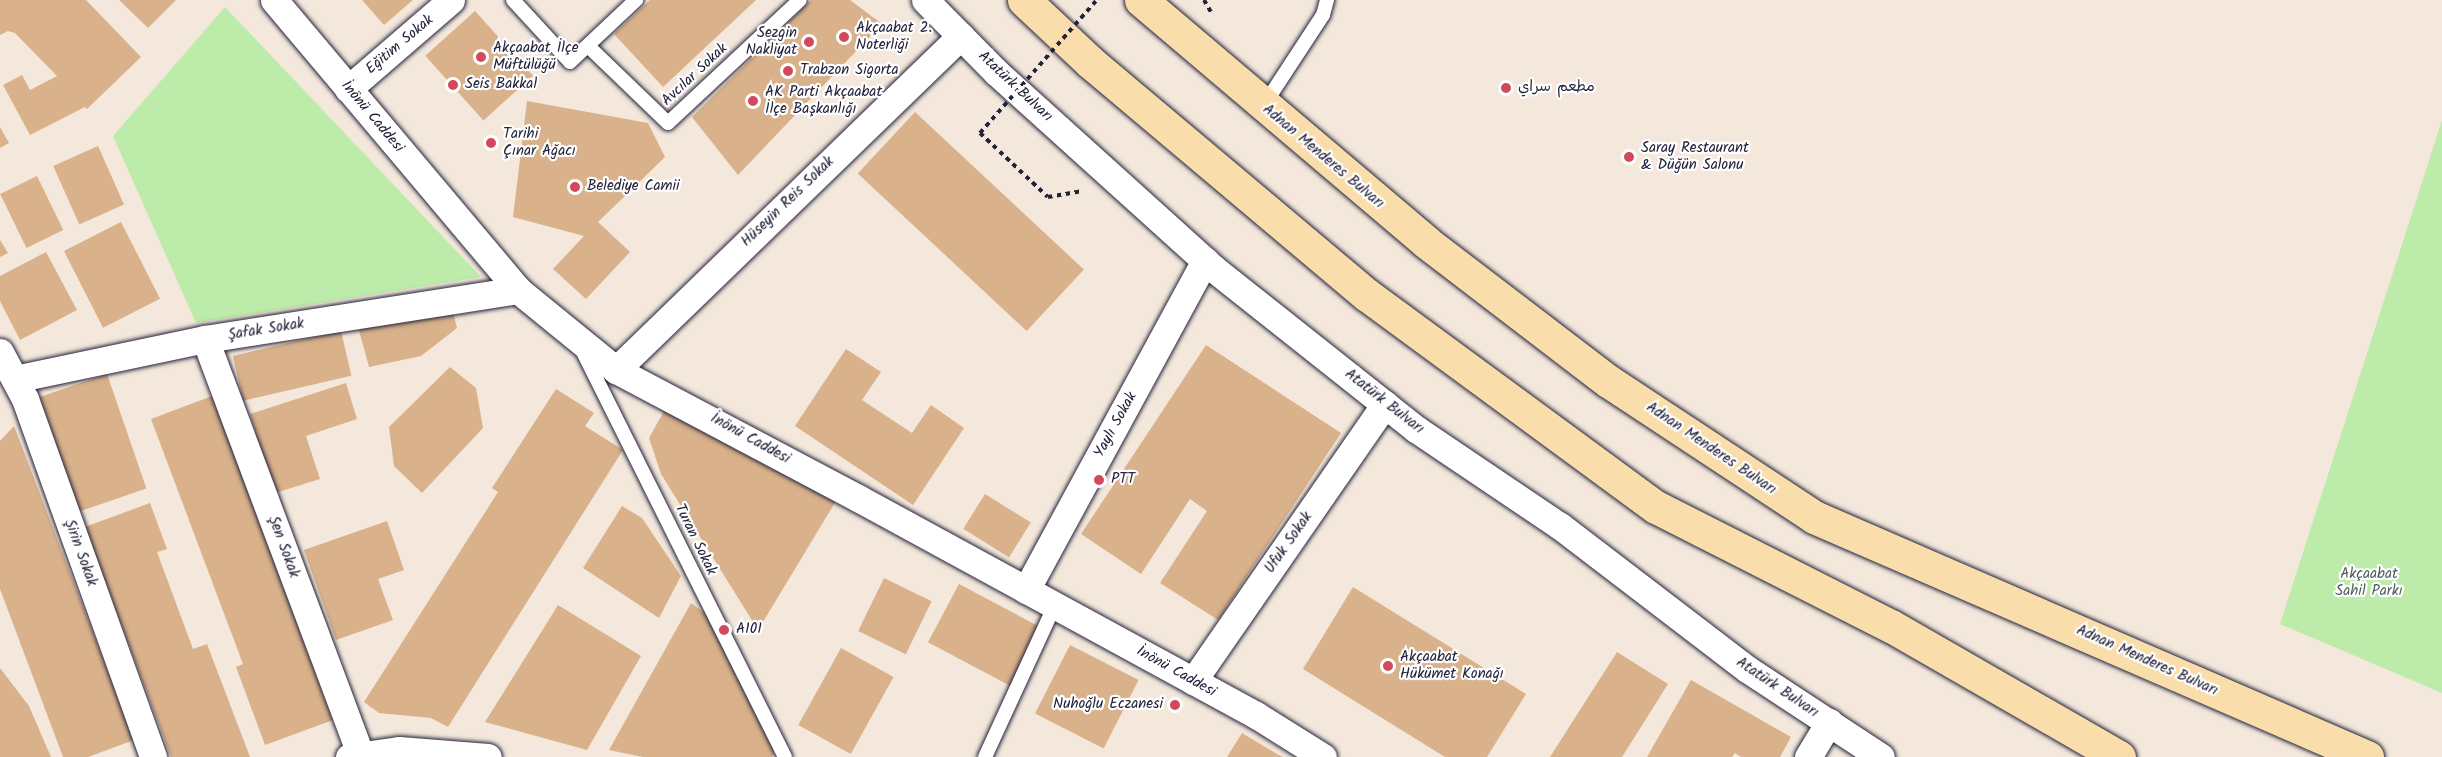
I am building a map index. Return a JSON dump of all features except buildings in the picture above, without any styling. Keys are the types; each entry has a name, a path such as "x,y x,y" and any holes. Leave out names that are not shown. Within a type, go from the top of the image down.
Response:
{"highway":[{"path":"1024,0 1090,62 1367,295 1656,507 1891,626 2119,757"},
{"name":"Adnan Menderes Bulvarı","path":"1141,0 1263,106 1426,242 1608,381 1814,517 2367,757"}],"street":[{"name":"İnönü Caddesi","path":"274,0 518,290 616,370 672,396 1055,605 1193,681 1323,757"},
{"name":"Eğitim Sokak","path":"348,88 451,0"},
{"name":"Atatürk Bulvarı","path":"925,0 1205,261 1385,404 1560,526 1747,669 1881,757"},
{"name":"Hüseyin Reis Sokak","path":"616,370 961,36"},
{"name":"Yaylı Sokak","path":"1026,590 1205,261"},
{"name":"Şafak Sokak","path":"15,379 205,339 518,290"},
{"name":"Şen Sokak","path":"205,339 354,756"},
{"name":"Şirin Sokak","path":"0,352 15,379 153,757"},
{"name":"Ufuk Sokak","path":"1193,681 1385,404"},
{"path":"1808,757 1828,722"},
{"path":"354,756 399,750 488,757"}],"lane":[{"path":"513,0 570,62 636,0"},
{"name":"Avcılar Sokak","path":"588,46 668,123 800,0"},
{"path":"1263,106 1323,15 1327,0"},
{"name":"Turan Sokak","path":"576,338 785,757"},
{"path":"985,757 1055,605"}],"path":[{"path":"1097,0 980,133 1048,197 1122,184"}],"green space":[{"path":"225,7 481,277 196,323 113,136"},
{"name":"Akçaabat Sahil Parkı","path":"2442,120 2442,693 2280,624"}],"place":[{"name":"Akçaabat 2. Noterliği","path":"844,37"},
{"name":"Sezgin Nakliyat","path":"809,42"},
{"name":"Akçaabat İlçe Müftülüğü","path":"481,57"},
{"name":"Trabzon Sigorta","path":"788,71"},
{"name":"Seis Bakkal","path":"453,85"},
{"name":"مطعم سراي","path":"1506,88"},
{"name":"AK Parti Akçaabat İlçe Başkanlığı","path":"753,101"},
{"name":"Tarihi Çınar Ağacı","path":"491,143"},
{"name":"Saray Restaurant & Düğün Salonu","path":"1629,157"},
{"name":"Belediye Camii","path":"575,187"},
{"name":"PTT","path":"1099,480"},
{"name":"A101","path":"724,630"},
{"name":"Akçaabat Hükümet Konağı","path":"1388,666"},
{"name":"Nuhoğlu Eczanesi","path":"1175,705"}]}
